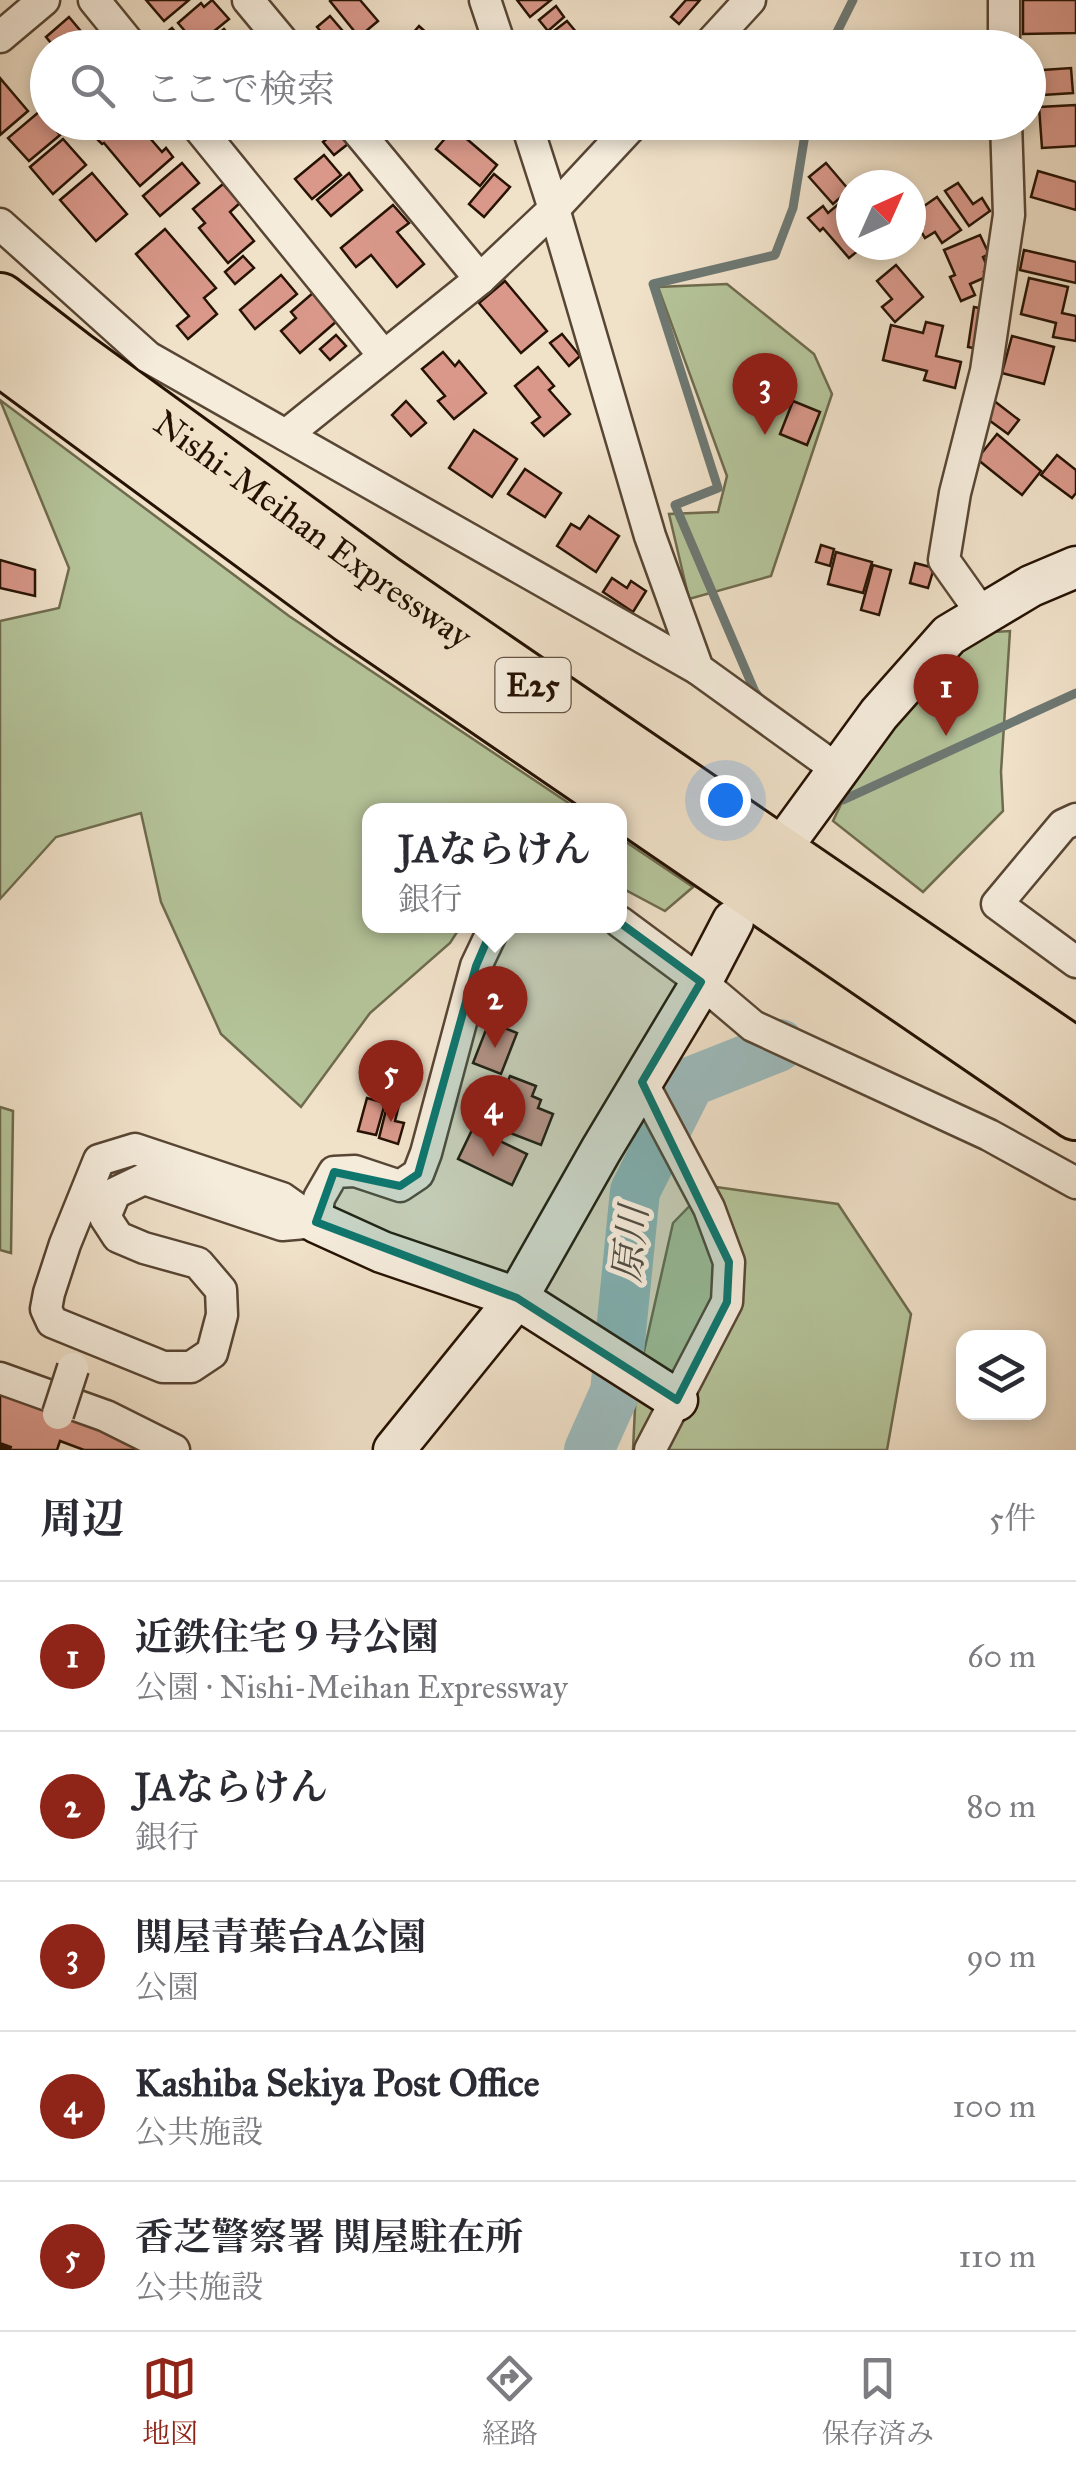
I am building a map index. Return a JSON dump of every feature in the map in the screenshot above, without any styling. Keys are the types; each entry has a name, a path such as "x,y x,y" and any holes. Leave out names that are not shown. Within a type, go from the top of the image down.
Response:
{"highway":[{"name":"Nishi-Meihan Expressway","path":"0,300 385,582 1076,1056"},
{"name":"Nishi-Meihan Expressway","path":"0,358 351,617 623,803"},
{"name":"Nishi-Meihan Expressway","path":"627,806 1076,1113"}],"street":[{"path":"0,37 44,0"},
{"path":"94,0 118,30"},
{"path":"248,0 273,30"},
{"path":"486,0 495,30"},
{"path":"722,30 750,0"},
{"path":"1004,0 1004,30"},
{"path":"209,140 384,356"},
{"path":"365,140 480,279"},
{"path":"532,140 650,536 698,669"},
{"path":"286,436 480,279 554,209 618,140"},
{"path":"983,614 944,560 986,371 1009,215 1007,140"},
{"path":"0,224 148,357 698,669 838,770"},
{"path":"787,840 879,714 949,636 1031,586 1076,567"},
{"path":"1076,819 1063,825 997,904 1076,962"},
{"path":"394,1450 517,1298 733,921"},
{"path":"627,927 753,1026 989,1135 1076,1183"},
{"path":"316,1222 320,1198 334,1172 355,1171 400,1186 418,1174 476,966 492,933"},
{"path":"642,1082 709,1208 730,1262 727,1302 650,1450"},
{"path":"316,1222 282,1225 144,1178 115,1193 105,1217 118,1237 198,1263 221,1290 222,1315 212,1353 191,1367 163,1367 52,1322 46,1309 65,1244 99,1160 135,1149 282,1198 316,1222 382,1252 517,1298 677,1400"},
{"path":"58,1414 73,1368"},
{"path":"0,1378 106,1416 174,1450"}],"highlighted area":[{"path":"553,889 593,903 701,982 642,1082 729,1262 727,1302 677,1400 517,1298 316,1222 334,1172 400,1186 418,1174 476,966 491,931 528,895"}],"green space":[{"path":"727,284 814,354 832,394 771,576 689,599 669,514 718,512 727,476 658,287"},
{"path":"0,400 289,616 569,803 362,803 362,933 456,933 370,1013 301,1107 221,1034 161,902 141,813 56,837 0,899 0,621 59,608 69,568"},
{"path":"1010,631 1001,772 1003,811 923,892 833,821 843,800 913,700 976,633"},
{"path":"627,843 693,887 665,911 627,891"},
{"path":"0,1107 13,1111 11,1253 0,1250"},
{"path":"709,1186 838,1204 911,1314 887,1450 633,1450 636,1387 673,1223"}],"building":[{"path":"146,0 189,0 164,21"},
{"path":"212,0 229,19 215,30 184,30 178,23 201,3 204,7"},
{"path":"360,0 378,21 367,30 353,30 330,1"},
{"path":"517,0 551,0 530,17"},
{"path":"686,0 700,0 679,24 671,17"},
{"path":"1023,0 1076,0 1076,33 1023,30"},
{"path":"556,6 564,17 549,30 539,20"},
{"path":"330,16 342,30 319,30 317,27"},
{"path":"69,17 80,30 54,30"},
{"path":"567,21 574,30 555,30"},
{"path":"1071,68 1073,93 1046,95 1046,70"},
{"path":"0,78 28,111 0,135"},
{"path":"1076,105 1076,146 1042,148 1041,140 1046,140 1046,107"},
{"path":"30,119 30,140 54,140 29,161 8,138"},
{"path":"62,140 86,165 53,194 30,167"},
{"path":"98,140 152,140 173,157 140,186"},
{"path":"325,140 353,140 334,155 323,142"},
{"path":"444,140 468,140 497,165 480,186 436,149"},
{"path":"324,155 341,175 312,199 295,179"},
{"path":"182,163 199,183 160,216 143,196"},
{"path":"826,163 836,175 836,201 833,204 809,177"},
{"path":"1038,171 1076,182 1076,210 1031,197"},
{"path":"92,173 127,214 96,241 60,200"},
{"path":"349,173 362,190 331,216 317,200"},
{"path":"494,174 510,187 484,217 469,204"},
{"path":"958,183 973,204 982,198 990,211 969,226 945,191"},
{"path":"223,184 240,203 230,212 254,241 228,263 199,228 205,223 193,209"},
{"path":"937,197 961,230 942,243 935,232 926,237 926,205"},
{"path":"393,205 409,223 397,232 424,264 397,287 371,255 356,267 341,248"},
{"path":"823,206 828,213 836,206 836,243 808,218"},
{"path":"165,229 216,288 204,298 217,314 188,339 177,326 189,316 136,254"},
{"path":"980,235 989,254 983,257 989,270 984,272 986,277 970,284 975,295 961,301 944,250"},
{"path":"1024,250 1076,262 1076,283 1020,270"},
{"path":"243,256 254,268 235,284 225,272"},
{"path":"896,265 923,297 895,322 882,307 892,299 877,281"},
{"path":"281,275 297,294 255,329 240,310"},
{"path":"1029,278 1068,287 1062,313 1076,316 1076,341 1053,337 1056,323 1021,314"},
{"path":"505,281 547,331 521,353 479,303"},
{"path":"314,292 338,320 300,353 281,331 296,318 291,312"},
{"path":"974,307 985,309 979,349 968,347"},
{"path":"926,322 943,326 936,356 961,362 955,388 924,380 927,371 883,360 891,325 923,333"},
{"path":"562,334 580,356 569,366 550,343"},
{"path":"336,335 346,346 330,360 320,349"},
{"path":"1012,336 1054,347 1044,384 1002,373"},
{"path":"443,352 455,366 459,361 486,393 454,419 438,401 445,396 422,369"},
{"path":"538,367 554,386 549,390 570,414 544,436 532,423 540,417 515,386"},
{"path":"993,400 1019,420 1008,434 982,415"},
{"path":"406,401 426,423 411,436 392,415"},
{"path":"793,401 820,412 807,445 780,434"},
{"path":"474,430 517,459 492,497 449,468"},
{"path":"997,434 1041,471 1022,495 977,459"},
{"path":"1057,455 1076,470 1076,493 1072,498 1041,475"},
{"path":"525,469 561,493 545,517 508,494"},
{"path":"589,516 619,536 596,572 557,546 571,524 580,529"},
{"path":"821,545 834,549 830,566 816,562"},
{"path":"836,552 872,562 863,593 828,584"},
{"path":"0,560 35,570 35,596 0,588"},
{"path":"915,563 934,568 928,588 910,583"},
{"path":"873,565 891,570 879,615 861,610"},
{"path":"612,578 627,588 631,581 646,591 633,612 603,592"},
{"path":"489,1022 517,1033 501,1074 473,1063"},
{"path":"510,1076 536,1086 532,1096 541,1100 538,1108 553,1114 541,1145 500,1129 504,1120 479,1110 491,1079 506,1085"},
{"path":"367,1098 385,1103 376,1135 358,1131"},
{"path":"388,1102 399,1105 395,1121 404,1123 398,1144 379,1138"},
{"path":"473,1128 527,1154 512,1185 458,1159"},
{"path":"0,1393 141,1443 138,1450 84,1450 60,1441 57,1450 0,1450"}],"waterway":[{"path":"838,30 853,0"},
{"path":"760,698 675,505 718,488 653,284 775,255 793,208 804,140"},
{"path":"836,791 843,800 1076,693"},
{"name":"原川","path":"589,1450 615,1392 635,1191 690,1082 780,1044"}],"railway":[{"path":"0,1446 11,1450"}],"place":[{"name":"関屋青葉台A公園","path":"765,435"},
{"name":"近鉄住宅９号公園","path":"946,736"},
{"name":"JAならけん","path":"495,1048"},
{"name":"香芝警察署 関屋駐在所","path":"391,1122"},
{"name":"Kashiba Sekiya Post Office","path":"493,1157"}]}
